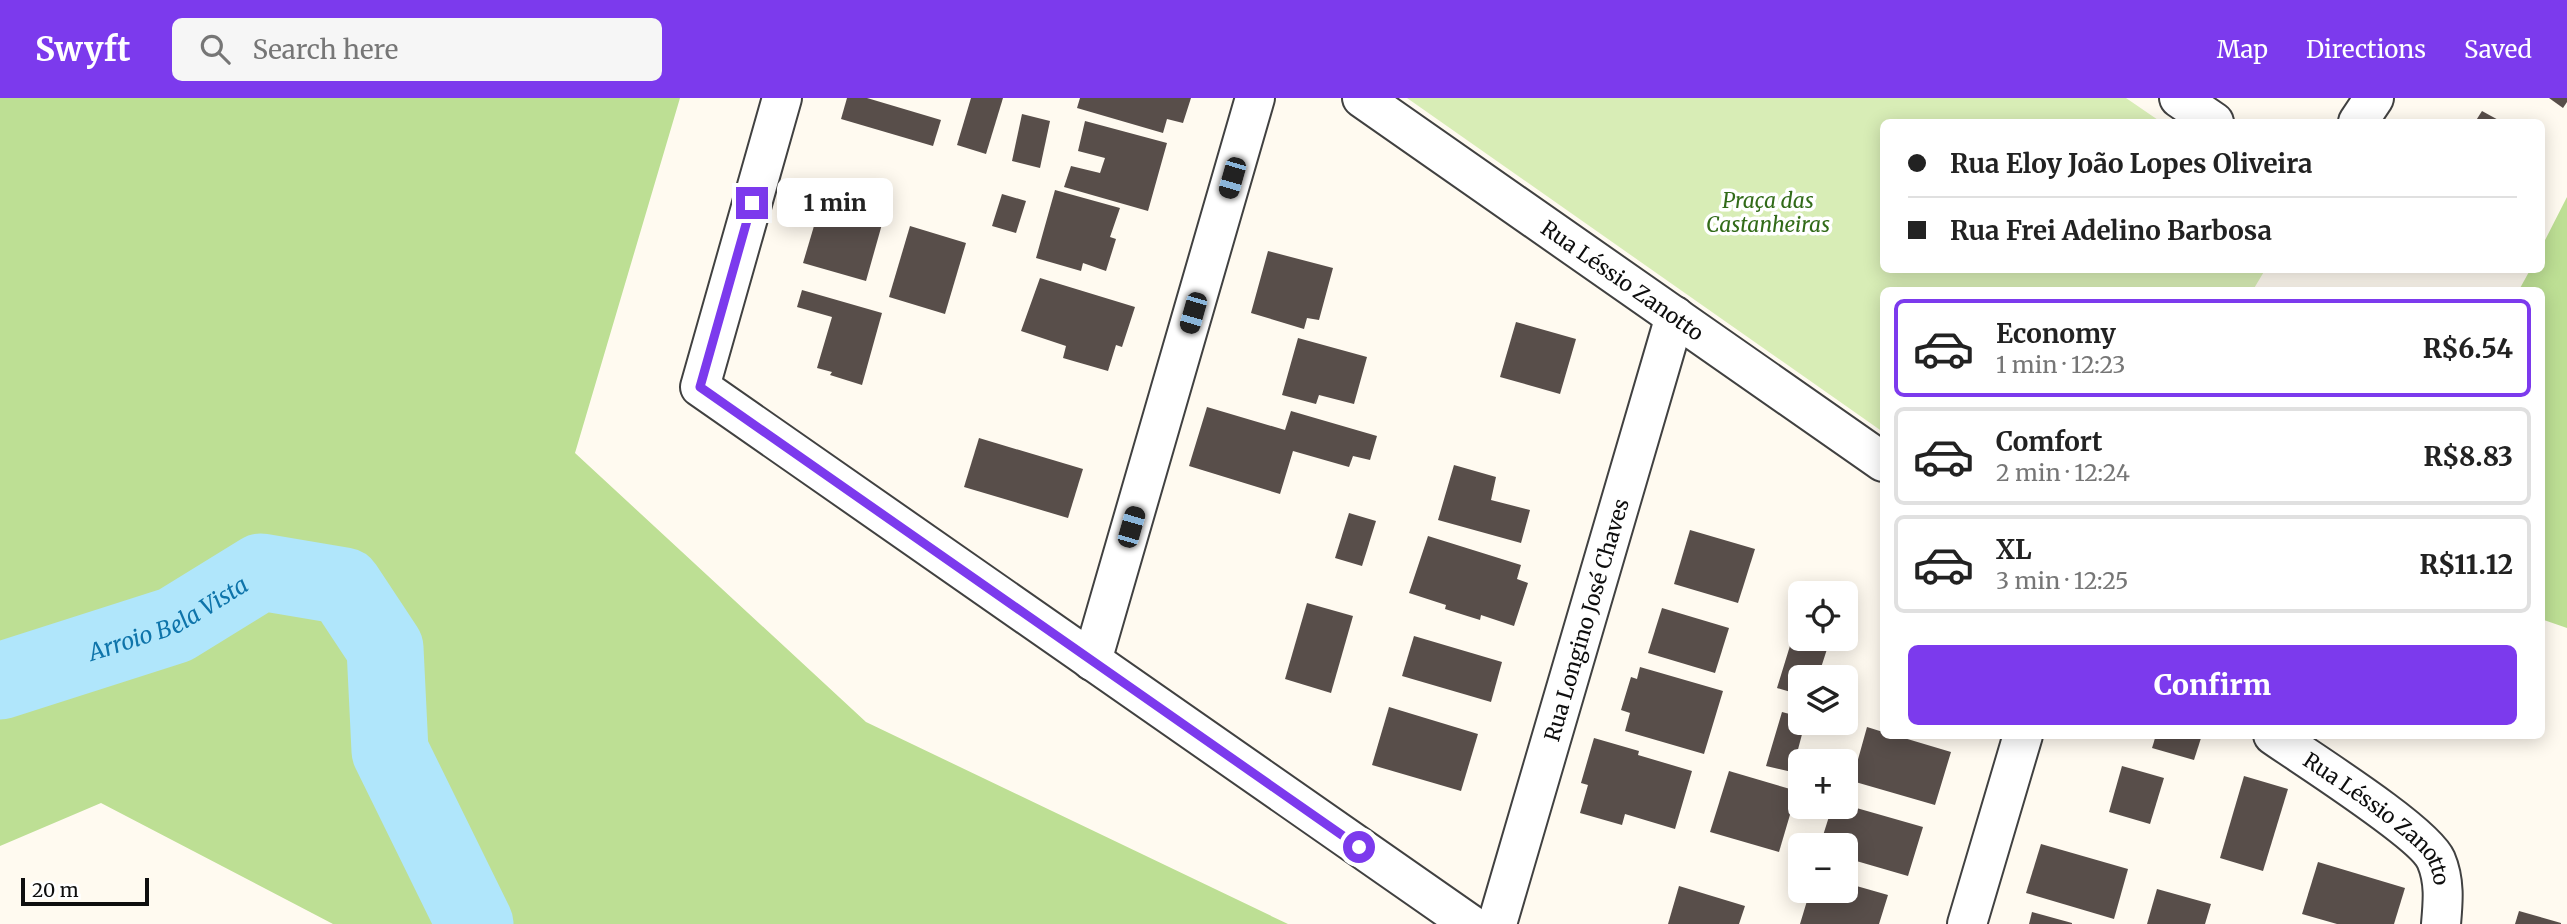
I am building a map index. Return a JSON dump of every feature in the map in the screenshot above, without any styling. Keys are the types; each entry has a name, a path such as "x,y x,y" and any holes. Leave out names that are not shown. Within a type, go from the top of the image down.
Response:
{"street":[{"path":"782,98 700,387 1470,924"},
{"path":"1092,661 1255,98"},
{"name":"Rua Léssio Zanotto","path":"1362,98 1880,460"},
{"path":"2179,98 2210,119"},
{"path":"2360,119 2374,98"},
{"name":"Rua Longino José Chaves","path":"1497,924 1675,316"},
{"path":"1967,924 2022,739"},
{"name":"Rua Léssio Zanotto","path":"2279,739 2408,830 2435,858 2444,895 2441,924"}],"green space":[{"path":"0,98 680,98 575,453 866,722 1288,924 333,924 101,803 0,846"},
{"name":"Praça das Castanheiras","path":"1407,98 2126,98 2157,119 1880,119 1880,273 2263,273 2255,287 1880,287 1880,430"},
{"path":"2567,197 2567,628 2545,620 2545,287 2521,287 2528,273 2545,273 2545,240"}],"building":[{"path":"847,98 867,98 941,120 933,146 841,119"},
{"path":"971,98 1003,98 986,154 957,145"},
{"path":"1080,98 1191,98 1183,123 1167,119 1163,133 1077,108"},
{"path":"2549,98 2567,98 2567,102 2563,108"},
{"path":"2482,111 2497,119 2477,119"},
{"path":"1022,114 1050,121 1040,168 1012,161"},
{"path":"1085,121 1167,143 1148,211 1064,187 1071,166 1100,173 1105,158 1078,151"},
{"path":"1055,190 1120,208 1110,237 1116,239 1106,271 1083,263 1081,271 1036,258"},
{"path":"1002,194 1026,201 1016,233 992,226"},
{"path":"822,199 884,217 866,281 803,263"},
{"path":"910,226 966,243 945,314 889,297"},
{"path":"1268,251 1333,268 1319,320 1307,318 1304,329 1251,313"},
{"path":"1040,278 1135,307 1122,347 1116,345 1108,371 1063,358 1066,346 1021,331"},
{"path":"802,290 882,313 862,385 817,368 832,317 797,307"},
{"path":"1516,322 1576,339 1560,394 1500,377"},
{"path":"1298,338 1367,357 1354,404 1319,395 1316,404 1282,395"},
{"path":"1207,407 1285,430 1291,411 1377,436 1370,460 1353,456 1349,467 1293,451 1280,494 1189,466"},
{"path":"979,438 1083,469 1068,518 964,487"},
{"path":"1454,465 1496,477 1491,500 1530,510 1521,543 1438,520"},
{"path":"1349,513 1376,521 1362,566 1335,558"},
{"path":"1690,530 1755,549 1738,603 1674,584"},
{"path":"1428,536 1521,565 1517,579 1528,583 1514,626 1481,615 1480,620 1445,609 1446,605 1409,593"},
{"path":"1307,603 1353,616 1331,693 1285,679"},
{"path":"1662,608 1729,628 1715,673 1648,653"},
{"path":"1414,636 1502,662 1491,702 1402,676"},
{"path":"1788,651 1826,651 1822,665 1788,665 1788,691 1777,688"},
{"path":"1640,667 1723,691 1704,754 1625,731 1630,713 1621,710 1631,677 1637,679"},
{"path":"1389,707 1478,734 1461,791 1372,765"},
{"path":"1782,712 1788,714 1788,735 1802,735 1798,749 1788,749 1788,771 1766,766"},
{"path":"1867,727 1880,731 1880,739 1907,739 1951,752 1935,805 1858,783 1858,759"},
{"path":"1594,738 1692,771 1675,829 1625,814 1622,825 1580,813 1588,785 1581,783"},
{"path":"2155,739 2201,739 2194,760 2152,748"},
{"path":"2122,766 2164,778 2150,824 2109,812"},
{"path":"1729,771 1788,788 1789,819 1779,852 1710,832"},
{"path":"2244,776 2288,789 2263,871 2220,858"},
{"path":"1858,808 1923,827 1908,876 1858,861 1858,833 1824,833 1828,819 1858,819"},
{"path":"2041,844 2128,869 2114,919 2026,893"},
{"path":"2318,862 2405,888 2394,924 2337,924 2302,914"},
{"path":"1679,886 1745,906 1739,924 1668,924"},
{"path":"1858,886 1888,895 1879,924 1800,924 1806,903 1858,903"},
{"path":"2157,889 2211,904 2205,924 2147,924"},
{"path":"2519,911 2561,923 2561,924 2515,924"},
{"path":"2032,912 2072,923 2072,924 2029,924"}],"waterway":[{"name":"Arroio Bela Vista","path":"0,681 175,625 261,572 344,586 385,648 390,751 475,924"}],"route":[{"path":"752,203 700,387 1359,847"}]}
